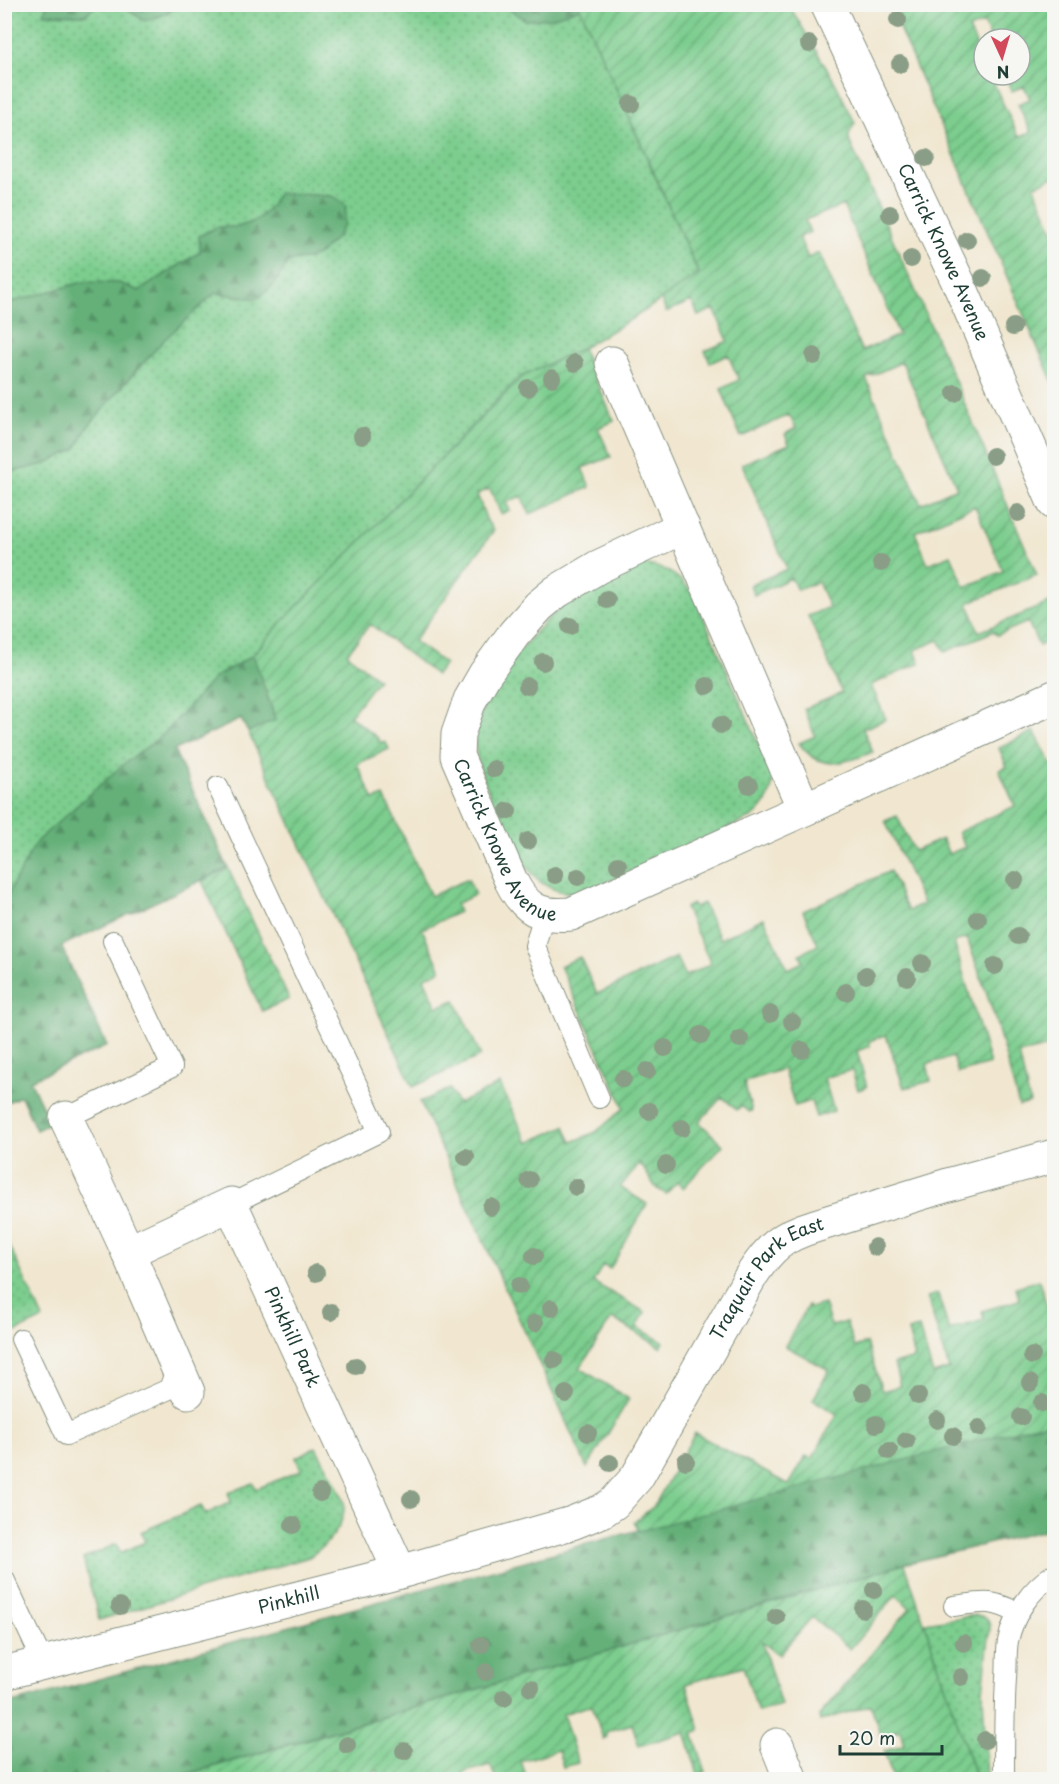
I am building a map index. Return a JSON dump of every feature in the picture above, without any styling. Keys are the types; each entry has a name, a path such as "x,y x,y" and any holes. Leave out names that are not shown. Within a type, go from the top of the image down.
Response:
{"street":[{"name":"Carrick Knowe Avenue","path":"827,4 960,286 1054,503"},
{"path":"612,363 804,809"},
{"name":"Carrick Knowe Avenue","path":"683,527 606,563 572,582 539,606 514,634 485,674 463,717 458,734 456,756 519,897 530,907 544,914 571,914 1054,697"},
{"path":"66,1118 128,1252 182,1380"},
{"name":"Traquair Park East","path":"572,1523 602,1511 628,1490 751,1276 775,1245 797,1232 948,1185 1054,1156"},
{"path":"128,1252 231,1204"},
{"name":"Pinkhill Park","path":"231,1204 400,1572"},
{"name":"Pinkhill","path":"4,1673 400,1572 572,1523"},
{"path":"777,1745 791,1779"}],"lane":[{"path":"218,787 379,1132 231,1204"},
{"path":"544,914 535,946 599,1098"},
{"path":"66,1118 172,1067 113,942"},
{"path":"21,1339 66,1435 169,1389 182,1380"},
{"path":"1004,1779 1004,1713 1008,1641 1018,1613 1037,1587 1054,1574"},
{"path":"4,1579 43,1662"},
{"path":"954,1606 985,1602 999,1604 1018,1613"}],"green space":[{"path":"47,4 96,5 85,15 44,14"},
{"path":"5,5 579,5 699,275 582,348 519,378 276,628 253,654 276,721 248,732 241,719 174,750 228,868 61,946 107,1046 30,1080 50,1123 36,1130 21,1096 5,1103"},
{"path":"120,5 180,5 163,15 145,21"},
{"path":"502,5 579,5 580,8 552,18 526,20"},
{"path":"579,5 789,5 836,84 855,123 849,134 849,140 953,376 1037,575 968,603 979,632 1049,603 1054,616 1054,639 1039,646 1028,622 997,635 994,631 945,652 939,640 915,650 920,663 871,685 886,719 863,729 873,752 833,763 815,759 807,752 799,743 815,736 804,709 842,693 808,616 829,607 818,582 797,590 791,578 754,595 750,585 787,569 742,464 789,444 785,434 796,428 789,415 741,437 721,389 739,380 728,355 710,363 705,351 728,341 714,309 698,316 692,301 666,312 661,299 699,274","holes":["843,205 899,335 862,351 819,253 808,258 799,237 810,232 805,220","902,362 957,488 921,504 866,378","975,506 1003,571 965,587 951,555 928,564 915,532"]},
{"path":"889,5 1054,5 1054,177 1034,186 1054,232 1054,385"},
{"path":"1010,87 1022,87 1012,91"},
{"path":"278,193 332,196 346,206 344,223 338,236 319,254 287,264 273,286 256,299 215,293 165,339 126,382 87,428 76,449 45,464 12,472 5,471 5,304 83,282 119,283 139,291 200,252 199,236 217,227 238,227 257,220 271,206"},
{"path":"582,348 614,421 598,428 611,457 582,468 590,487 530,514 521,496 506,503 510,510 501,514 490,489 477,494 487,521 494,530 414,641 445,664 436,675 370,624 347,654 378,679 350,716 379,739 378,741 386,743 389,749 357,764 374,800 384,796 431,896 468,879 475,895 456,904 459,912 422,929 441,970 424,978 437,1007 455,1000 481,1056 413,1087 248,732 276,720 253,655 276,628 519,378"},
{"path":"636,564 662,568 682,581 694,595 773,777 770,795 753,817 583,893 559,891 550,888 535,877 508,838 480,766 475,739 476,730 488,698 527,641 542,625 568,602"},
{"path":"253,655 276,721 248,732 241,719 174,750 228,868 61,946 107,1046 30,1080 50,1123 36,1130 21,1096 5,1103 5,899 37,841 125,763 163,735 215,677"},
{"path":"1034,731 1054,768 1054,1028 1051,1029 1054,1046 1019,1054 1030,1103 1019,1106 994,1015 967,938 954,942 990,1064 958,1073 953,1057 927,1064 931,1081 904,1088 886,1035 869,1041 870,1046 857,1051 867,1087 858,1090 852,1070 824,1078 834,1111 816,1117 811,1101 795,1106 783,1069 744,1082 752,1111 749,1112 741,1106 737,1110 722,1097 699,1122 723,1145 683,1188 677,1182 666,1194 656,1188 640,1163 620,1187 647,1204 610,1269 603,1265 593,1282 645,1312 637,1327 663,1342 660,1347 612,1318 580,1368 629,1399 587,1468 420,1102 450,1089 458,1104 500,1084 528,1143 565,1126 572,1142 596,1132 624,1108 560,966 580,957 597,994 676,957 685,976 711,964 685,908 703,903 720,939 764,918 788,969 803,962 800,954 818,945 803,911 890,871 908,911 923,904 885,821 897,816 914,851 942,839 949,854 965,847 958,832 1015,806 999,770 1007,767 999,748"},
{"path":"228,868 289,999 262,1011 202,881"},
{"path":"4,1234 43,1319 5,1337 4,1337"},
{"path":"1039,1280 1051,1319 1054,1318 1054,1422 639,1531 634,1522 654,1506 695,1433 789,1485 806,1456 812,1459 837,1414 813,1400 829,1370 785,1346 808,1305 810,1308 824,1304 831,1326 846,1322 854,1347 867,1343 882,1391 900,1386 894,1364 915,1358 908,1331 919,1328 933,1374 949,1369 927,1297 938,1294 949,1330 984,1320 982,1311 1019,1300 1016,1287"},
{"path":"1054,1422 1054,1528 904,1564 170,1779 5,1780 5,1705 579,1546"},
{"path":"316,1447 343,1498 344,1512 334,1535 315,1553 309,1557 99,1620 83,1559 116,1544 120,1553 145,1542 141,1532 201,1506 206,1514 231,1502 228,1493 253,1483 256,1489 301,1470 296,1457"},
{"path":"905,1564 976,1779 893,1779 884,1751 904,1745 900,1730 880,1735 871,1705 820,1721 819,1716 910,1608 896,1595 850,1649 812,1617 779,1655 762,1642 781,1705 758,1712 743,1666 686,1684 700,1730 693,1733 706,1772 698,1775 685,1732 639,1746 632,1724 606,1732 607,1737 603,1739 592,1705 563,1714 578,1763 563,1767 558,1750 521,1761 527,1778 496,1779 490,1765 463,1773 465,1780 381,1779 378,1771 368,1774 369,1779 338,1779 335,1770 304,1779 172,1779"},
{"path":"977,1615 987,1619 990,1628 983,1692 987,1779 976,1779 924,1623"}]}
